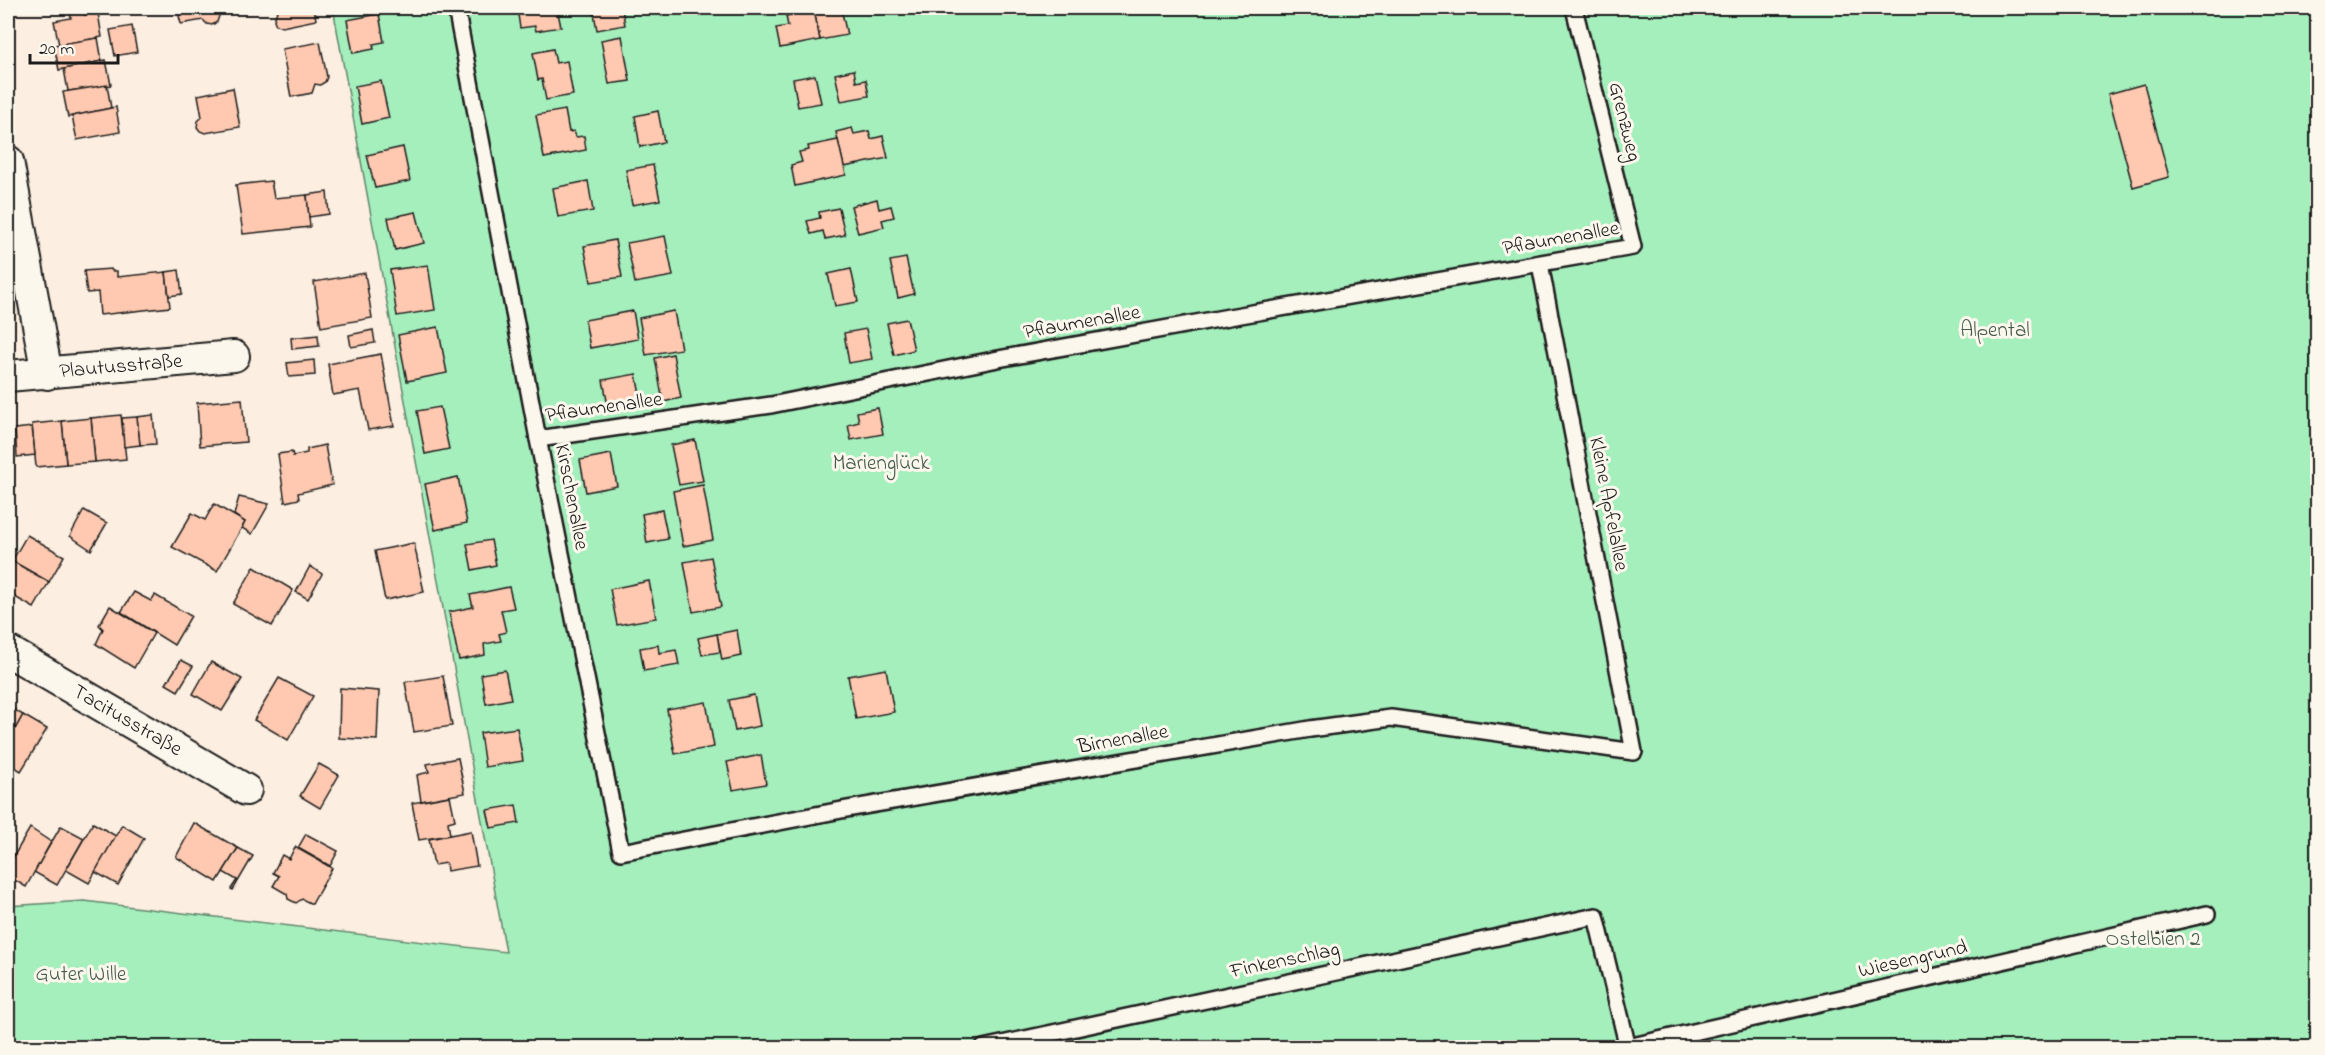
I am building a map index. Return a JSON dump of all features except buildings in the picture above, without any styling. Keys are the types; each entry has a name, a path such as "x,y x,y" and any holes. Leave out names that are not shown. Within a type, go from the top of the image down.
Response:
{"street":[{"path":"8,160 47,374"},
{"name":"Plautusstraße","path":"8,376 234,356"},
{"name":"Tacitusstraße","path":"8,651 246,790"}],"lane":[{"name":"Kirschenallee","path":"456,8 538,439 621,852"},
{"name":"Grenzweg","path":"1574,8 1633,247"},
{"name":"Pflaumenallee","path":"538,439 771,405 998,359 1633,247"},
{"name":"Kleine Apfelallee","path":"1540,264 1634,752"},
{"name":"Birnenallee","path":"621,852 858,807 1287,733 1391,718 1634,752"},
{"name":"Wiesengrund","path":"1628,1047 2207,914"},
{"name":"Finkenschlag","path":"983,1047 1596,916 1628,1047"}],"green space":[{"path":"333,8 2317,8 2317,1047 8,1048 8,906 84,901 506,952"}],"park label":[{"name":"Alpental","path":"1995,331"},
{"name":"Marienglück","path":"881,464"},
{"name":"Ostelbien 2","path":"2153,940"},
{"name":"Guter Wille","path":"81,975"}]}
